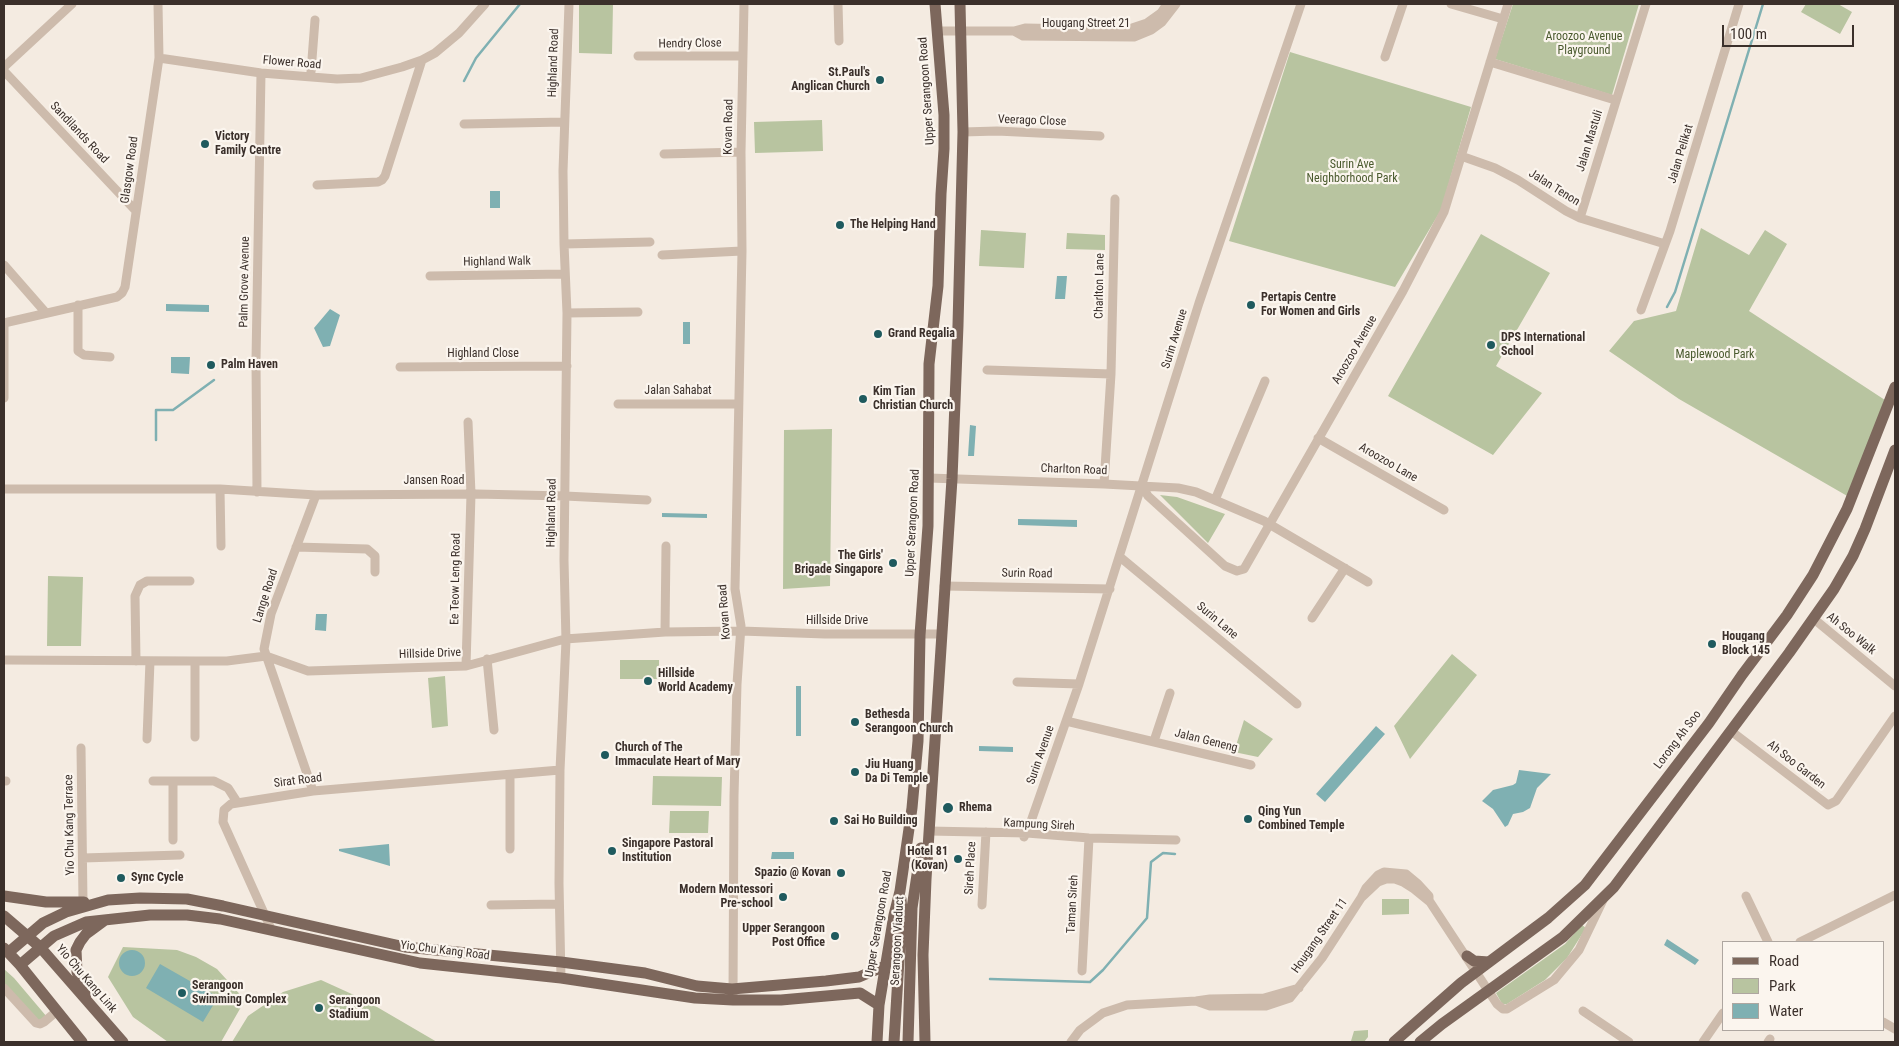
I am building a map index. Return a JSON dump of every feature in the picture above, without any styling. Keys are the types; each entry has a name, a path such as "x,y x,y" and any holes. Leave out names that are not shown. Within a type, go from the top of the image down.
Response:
{"main road":[{"name":"Upper Serangoon Road","path":"877,1042 879,1005 894,915 900,891 912,808 920,704 920,634 928,526 929,364 938,286 944,149 943,98 935,4"},
{"path":"925,1042 923,955 928,833 952,479 963,132 960,4"},
{"name":"Lorong Ah Soo","path":"1394,1042 1461,983 1548,918 1585,885 1708,724 1787,615 1813,575 1847,509 1895,387"},
{"path":"1420,1042 1563,937 1614,887 1814,620 1853,556 1895,450"},
{"name":"Serangoon Viaduct","path":"908,1042 912,908 932,782"},
{"name":"Serangoon Viaduct","path":"894,1042 902,911 900,891"},
{"path":"4,896 46,902 108,900"},
{"name":"Yio Chu Kang Road","path":"6,950 43,923 78,908 108,900 140,898 187,899 265,914 405,947 561,962 644,973 733,995 781,1000 860,993"},
{"path":"169,915 170,900"},
{"name":"Yio Chu Kang Road","path":"20,965 54,936 76,925 98,919 169,915 220,918 420,963 561,978 694,998 733,995 859,977 885,966"},
{"path":"4,916 28,935"},
{"path":"90,1005 77,972 76,950 86,934 107,919"},
{"name":"Yio Chu Kang Link","path":"28,935 40,946 122,1042"},
{"path":"6,950 82,1042"},
{"path":"1467,956 1474,961 1489,962"},
{"path":"859,977 865,980 866,984 866,988 860,993 879,1005"}],"street":[{"path":"4,69 72,4"},
{"name":"Glasgow Road","path":"4,323 116,297 122,294 126,287 159,58 158,4"},
{"name":"Flower Road","path":"159,58 261,73 338,79 361,78 422,60 452,40 485,4"},
{"name":"Highland Road","path":"561,978 559,904 560,770 566,639 565,496 567,366 564,122 569,4"},
{"name":"Kovan Road","path":"733,995 734,796 741,631 735,589 742,251 741,152 744,4"},
{"path":"838,4 839,41"},
{"name":"Hougang Street 21","path":"937,31 1014,31 1025,28 1126,30 1147,23 1160,13 1167,4"},
{"name":"Hougang Street 21","path":"1014,31 1023,36 1134,37 1151,30 1162,22 1176,4"},
{"name":"Surin Avenue","path":"1025,835 1079,684 1199,303 1301,4"},
{"path":"1385,57 1403,4"},
{"path":"1451,4 1503,19"},
{"name":"Aroozoo Avenue","path":"1142,486 1148,496 1218,560 1233,570 1240,571 1244,569 1403,291 1444,212 1508,4"},
{"name":"Jalan Mastuli","path":"1580,218 1646,4"},
{"name":"Jalan Pelikat","path":"1641,310 1665,244 1739,4"},
{"path":"311,72 315,20"},
{"name":"Hendry Close","path":"638,56 742,56"},
{"path":"317,185 378,182 386,176 422,60"},
{"name":"Jalan Mastuli","path":"1490,62 1615,100"},
{"name":"Sandilands Road","path":"4,69 136,211"},
{"name":"Palm Grove Avenue","path":"257,492 256,360 261,73"},
{"path":"464,124 564,122"},
{"name":"Veerago Close","path":"963,132 997,131 1100,136"},
{"path":"664,154 741,152"},
{"name":"Jalan Tenon","path":"1461,156 1495,168 1580,218 1665,244"},
{"name":"Charlton Lane","path":"1104,484 1111,374 1115,199"},
{"path":"564,244 650,242"},
{"path":"662,255 742,251"},
{"path":"4,266 46,312"},
{"name":"Highland Walk","path":"430,276 565,274"},
{"path":"78,305 78,351 84,355 110,357"},
{"path":"567,313 638,312"},
{"path":"4,323 4,398"},
{"name":"Highland Close","path":"400,367 567,366"},
{"path":"987,370 1111,374"},
{"path":"1216,500 1265,381"},
{"name":"Jalan Sahabat","path":"618,404 738,404"},
{"name":"Ee Teow Leng Road","path":"466,666 470,494 468,422"},
{"name":"Aroozoo Lane","path":"1318,438 1444,510"},
{"name":"Charlton Road","path":"929,478 1104,484 1178,488 1196,492 1270,524 1368,582"},
{"name":"Jansen Road","path":"4,489 220,489 316,495 470,494 647,500"},
{"path":"220,489 221,546"},
{"name":"Lange Road","path":"313,791 264,649 271,614 316,495"},
{"path":"665,632 666,546"},
{"path":"296,547 367,550 375,556 375,572"},
{"name":"Surin Lane","path":"1120,557 1297,704"},
{"path":"1312,618 1345,568"},
{"path":"136,662 136,596 140,585 147,581 190,581"},
{"name":"Surin Road","path":"944,586 1110,588"},
{"name":"Ah Soo Walk","path":"1814,620 1895,686"},
{"name":"Hillside Drive","path":"4,660 136,662 226,660 266,656 308,671 466,666 566,639 665,632 741,631 825,634 941,634"},
{"path":"488,659 494,730"},
{"path":"147,739 150,661"},
{"path":"194,661 195,737"},
{"path":"1017,682 1079,684"},
{"name":"Jalan Geneng","path":"1154,741 1170,693"},
{"name":"Ah Soo Garden","path":"1731,731 1828,805 1836,801 1895,716"},
{"name":"Jalan Geneng","path":"1066,721 1252,765"},
{"name":"Yio Chu Kang Terrace","path":"81,748 83,902"},
{"name":"Sirat Road","path":"237,802 313,791 560,770"},
{"path":"510,775 510,849"},
{"path":"153,782 208,780 219,782 228,788 237,802 224,810 223,822 272,931"},
{"path":"173,782 173,840"},
{"name":"Kampung Sireh","path":"928,833 1025,835 1086,840 1089,838 1176,840"},
{"name":"Sireh Place","path":"982,905 986,834"},
{"name":"Taman Sireh","path":"1082,971 1089,838"},
{"path":"83,858 180,855"},
{"name":"Hougang Street 11","path":"1072,1042 1080,1030 1103,1013 1127,1005 1196,1001 1210,1006 1266,1006 1290,998 1322,958 1361,898 1380,881 1386,879 1395,879 1403,882 1430,902 1489,991"},
{"path":"1489,991 1502,1009 1508,1009 1554,980 1579,950 1606,895"},
{"path":"1802,941 1895,895"},
{"path":"1746,896 1768,941"},
{"path":"491,905 559,904"},
{"path":"4,988 40,1024 57,1011"},
{"path":"1583,1011 1629,1042"},
{"path":"1703,1042 1722,1014"},
{"path":"1884,1023 1895,1029"}],"green space":[{"path":"579,4 613,4 612,54 579,53"},
{"name":"Aroozoo Avenue Playground","path":"1513,4 1639,4 1612,95 1495,59"},
{"path":"1806,4 1838,4 1852,12 1840,34 1801,12"},
{"name":"Surin Ave Neighborhood Park","path":"1290,52 1471,107 1441,210 1395,287 1229,241"},
{"path":"822,120 823,151 755,153 754,122"},
{"name":"Maplewood Park","path":"1701,228 1749,255 1765,230 1787,244 1749,311 1888,402 1849,497 1679,399 1609,351 1634,321 1676,311"},
{"path":"981,230 1026,233 1024,268 979,266"},
{"path":"1067,233 1105,235 1105,250 1066,249"},
{"path":"1481,234 1550,273 1496,366 1542,393 1493,455 1388,396"},
{"path":"832,429 830,586 783,589 784,430"},
{"path":"1160,495 1177,497 1225,514 1208,543"},
{"path":"48,576 83,577 81,646 47,646"},
{"path":"1452,654 1477,675 1410,759 1394,726"},
{"path":"620,660 659,660 659,679 620,679"},
{"path":"445,676 448,726 432,728 428,678"},
{"path":"1244,720 1273,739 1258,757 1234,752"},
{"path":"653,776 722,777 721,806 652,805"},
{"path":"670,811 709,811 708,833 669,833"},
{"path":"1382,899 1409,899 1409,914 1382,915"},
{"path":"1582,925 1586,928 1567,958 1545,980 1507,1004 1501,1002 1496,993 1565,944"},
{"name":"Serangoon Swimming Complex","path":"123,947 177,950 196,957 217,969 245,1000 221,1042 168,1042 133,1017 108,977"},
{"path":"4,969 47,1017 38,1021 4,985"},
{"name":"Serangoon Stadium","path":"321,980 365,1000 437,1042 232,1042 248,1016 283,992"},
{"path":"1368,1030 1368,1037 1364,1042 1351,1041 1354,1031"}],"water":[{"path":"490,191 500,191 500,208 490,208"},
{"path":"1057,276 1067,276 1065,299 1055,299"},
{"path":"166,304 209,305 209,312 166,311"},
{"path":"330,309 340,315 330,346 323,347 314,328"},
{"path":"683,322 690,322 690,344 683,344"},
{"path":"171,357 190,357 189,374 171,373"},
{"path":"970,425 976,426 974,456 968,456"},
{"path":"662,513 707,514 707,518 662,517"},
{"path":"1018,519 1077,520 1077,527 1018,525"},
{"path":"316,614 327,614 326,631 315,630"},
{"path":"796,686 801,686 801,736 796,736"},
{"path":"1376,726 1385,734 1325,802 1316,794"},
{"path":"979,746 1013,747 1013,752 979,751"},
{"path":"1519,770 1551,774 1537,788 1530,808 1513,814 1508,825 1505,827 1493,809 1482,801 1493,790 1516,783"},
{"path":"389,844 390,866 339,851 339,849"},
{"path":"772,852 794,852 794,859 771,859"},
{"path":"1667,939 1699,960 1695,965 1664,945"},
{"path":"132,950 141,954 145,963 141,972 132,976 123,972 119,963 123,954"},
{"name":"Serangoon Swimming Complex","path":"160,964 218,997 203,1022 146,988"}],"waterway":[{"path":"464,81 476,58 520,4"},
{"path":"1667,307 1675,292 1763,4"},
{"path":"156,440 156,410 173,410 214,380"},
{"path":"990,979 1090,982 1103,970 1147,918 1151,862 1163,853 1175,854"}],"place":[{"name":"St.Paul's Anglican Church","path":"880,80"},
{"name":"Victory Family Centre","path":"205,144"},
{"name":"The Helping Hand","path":"840,225"},
{"name":"Pertapis Centre For Women and Girls","path":"1251,305"},
{"name":"Grand Regalia","path":"878,334"},
{"name":"DPS International School","path":"1491,345"},
{"name":"Palm Haven","path":"211,365"},
{"name":"Kim Tian Christian Church","path":"863,399"},
{"name":"The Girls' Brigade Singapore","path":"893,563"},
{"name":"Hougang Block 145","path":"1712,644"},
{"name":"Hillside World Academy","path":"648,681"},
{"name":"Bethesda Serangoon Church","path":"855,722"},
{"name":"Church of The Immaculate Heart of Mary","path":"605,755"},
{"name":"Jiu Huang Da Di Temple","path":"855,772"},
{"name":"Rhema","path":"948,808"},
{"name":"Qing Yun Combined Temple","path":"1248,819"},
{"name":"Sai Ho Building","path":"834,821"},
{"name":"Singapore Pastoral Institution","path":"612,851"},
{"name":"Hotel 81 (Kovan)","path":"958,859"},
{"name":"Spazio @ Kovan","path":"841,873"},
{"name":"Sync Cycle","path":"121,878"},
{"name":"Modern Montessori Pre-school","path":"783,897"},
{"name":"Upper Serangoon Post Office","path":"835,936"},
{"name":"Serangoon Swimming Complex","path":"182,993"},
{"name":"Serangoon Stadium","path":"319,1008"}]}
